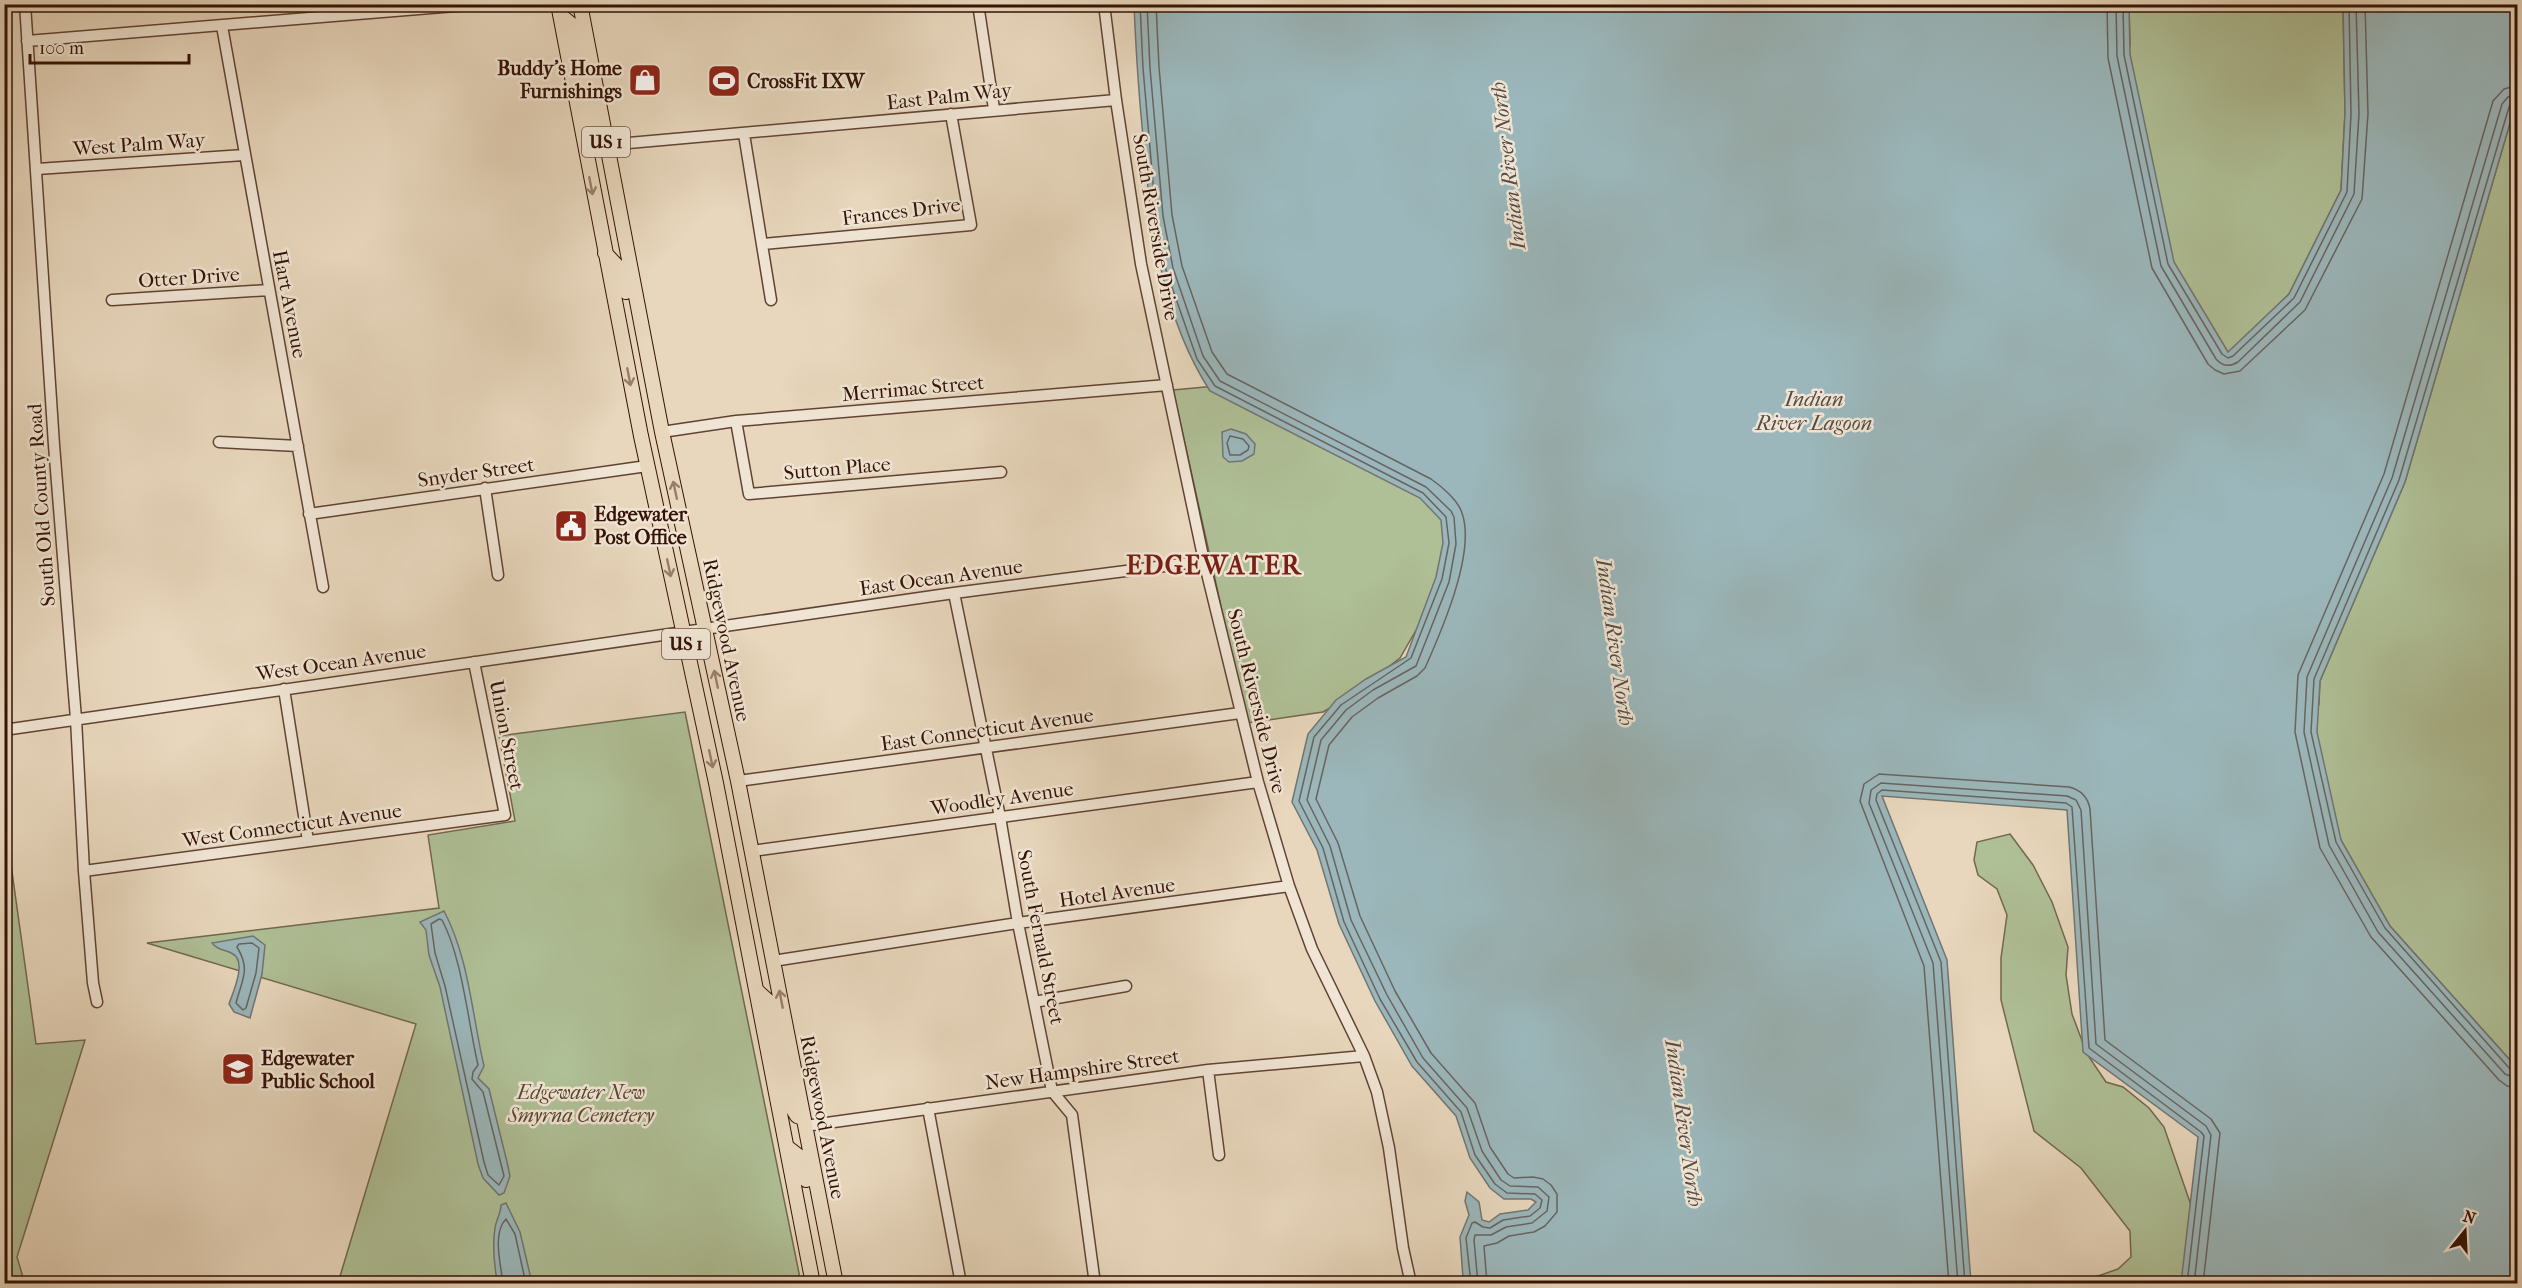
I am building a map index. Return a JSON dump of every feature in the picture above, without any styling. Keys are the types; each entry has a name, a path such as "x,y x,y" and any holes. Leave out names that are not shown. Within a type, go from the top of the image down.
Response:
{"main road":[{"name":"Ridgewood Avenue","path":"580,4 662,432 738,780 836,1284"},
{"name":"Ridgewood Avenue","path":"559,10 647,466 716,783 813,1284"},
{"path":"559,10 572,25 592,132 606,145"},
{"path":"605,253 616,264 622,275 636,345 639,352 647,356"},
{"path":"756,990 769,1002 791,1106 804,1122"},
{"path":"787,1147 797,1153 802,1161 825,1272 831,1284"}],"street":[{"name":"South Old County Road","path":"25,4 38,169 54,445 76,719 84,871 93,983 98,1002"},
{"path":"27,41 480,4"},
{"path":"978,4 994,109"},
{"name":"South Riverside Drive","path":"1104,4 1141,264 1204,561 1240,713 1289,886 1312,949 1364,1056 1377,1092 1389,1148 1403,1248 1411,1284"},
{"name":"Hart Avenue","path":"222,26 323,587"},
{"name":"East Palm Way","path":"606,145 1116,100"},
{"name":"Frances Drive","path":"763,244 970,225 951,114"},
{"path":"744,134 771,300"},
{"name":"West Palm Way","path":"38,169 244,154"},
{"name":"Otter Drive","path":"112,300 269,290"},
{"name":"Merrimac Street","path":"662,432 736,421 1167,385"},
{"name":"Sutton Place","path":"736,421 749,494 1001,472"},
{"path":"219,442 298,446"},
{"name":"Snyder Street","path":"309,514 647,466"},
{"path":"485,488 498,575"},
{"name":"East Ocean Avenue","path":"683,632 954,593 1204,561"},
{"name":"South Fernald Street","path":"954,593 1000,817 1018,924 1052,1091 1072,1115 1095,1284"},
{"name":"West Ocean Avenue","path":"4,730 683,632"},
{"name":"Union Street","path":"474,662 505,815"},
{"path":"284,689 308,841"},
{"name":"East Connecticut Avenue","path":"738,780 1240,713"},
{"name":"Woodley Avenue","path":"752,851 1258,782"},
{"name":"West Connecticut Avenue","path":"84,871 505,815"},
{"name":"Hotel Avenue","path":"773,961 1289,886"},
{"path":"1034,1002 1126,986"},
{"name":"New Hampshire Street","path":"804,1122 928,1108 1208,1070 1364,1056"},
{"path":"1208,1070 1219,1155"},
{"path":"928,1108 961,1284"}],"green space":[{"path":"2129,5 2343,5 2345,113 2341,190 2289,294 2228,353 2184,279 2173,274 2158,189 2126,63 2130,45"},
{"path":"2517,99 2517,1068 2390,926 2341,840 2303,744 2319,704 2320,681 2405,482"},
{"path":"1216,386 1439,452 1450,571 1400,658 1346,699 1323,712 1247,723 1173,390"},
{"name":"Edgewater New Smyrna Cemetery","path":"685,712 801,1283 338,1283 416,1024 147,943 439,908 428,835 515,821 499,736"},
{"path":"4,814 36,1044 85,1040 17,1257 25,1284 4,1283"},
{"path":"2010,834 2033,865 2052,902 2068,947 2066,975 2072,1014 2087,1054 2106,1082 2123,1087 2149,1108 2164,1127 2192,1208 2187,1283 2078,1283 2118,1269 2131,1257 2130,1231 2081,1168 2034,1131 2001,1000 2001,958 2007,915 1997,889 1978,875 1974,860 1977,842"}],"water":[{"name":"Indian River Lagoon","path":"1134,5 2129,5 2130,54 2174,262 2228,352 2289,294 2341,190 2345,113 2343,5 2517,5 2517,99 2405,482 2320,681 2317,732 2341,840 2390,926 2517,1068 2517,1283 2181,1283 2198,1137 2083,1052 2067,810 1882,796 1947,960 1971,1283 1466,1283 1463,1278 1460,1237 1469,1215 1465,1201 1467,1192 1479,1202 1482,1220 1489,1222 1500,1214 1528,1210 1536,1202 1531,1199 1504,1199 1490,1188 1470,1158 1456,1116 1412,1066 1375,1001 1339,924 1317,850 1292,802 1308,734 1336,700 1366,679 1406,657 1436,577 1443,543 1441,520 1420,498 1210,391 1181,334 1162,273 1147,178"},
{"path":"1231,429 1246,434 1255,444 1254,454 1242,461 1229,462 1223,457 1222,432"},
{"path":"444,911 459,948 469,987 484,1066 478,1078 489,1089 510,1176 504,1193 499,1195 483,1178 478,1164 440,987 429,955 426,930 420,922"},
{"path":"253,936 265,945 262,974 250,1018 234,1012 229,1004 238,978 237,958 212,943"},
{"path":"506,1203 520,1232 532,1283 498,1283 497,1281 494,1235 501,1205"}],"place":[{"name":"Buddy's Home Furnishings","path":"645,80"},
{"name":"CrossFit IXW","path":"724,81"},
{"name":"Edgewater Post Office","path":"571,526"},
{"name":"Edgewater Public School","path":"238,1069"}],"district":[{"name":"EDGEWATER","path":"1214,565"}],"water label":[{"name":"Indian River North","path":"1508,166"},
{"name":"Indian River North","path":"1615,642"},
{"name":"Indian River North","path":"1684,1123"}]}
